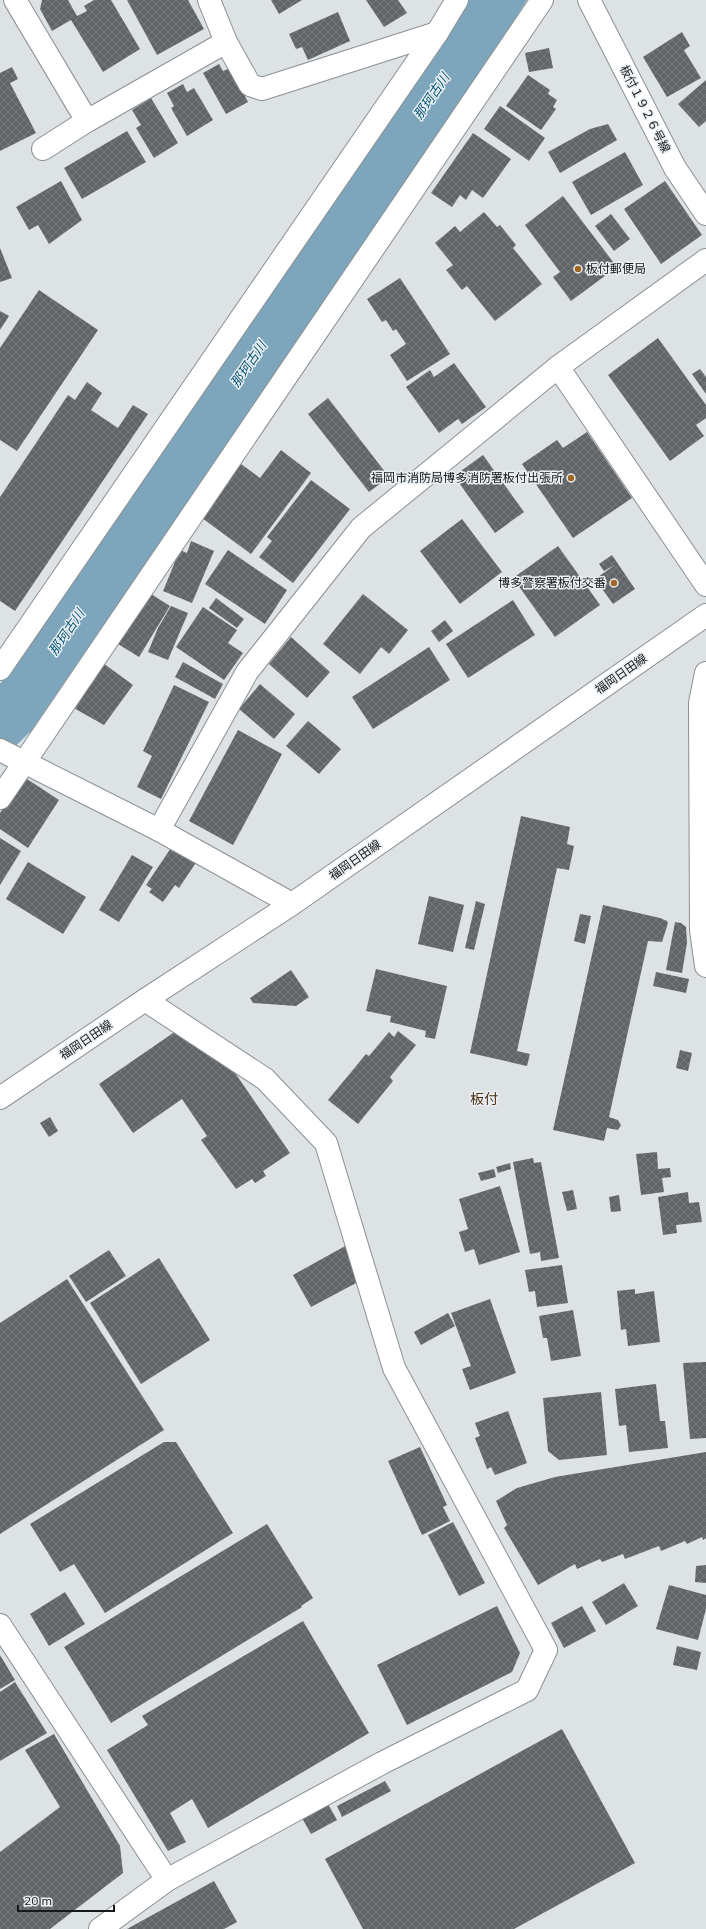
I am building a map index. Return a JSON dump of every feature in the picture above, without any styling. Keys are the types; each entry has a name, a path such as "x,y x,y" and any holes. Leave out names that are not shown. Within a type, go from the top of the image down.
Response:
{"street":[{"path":"0,4 8,0"},
{"path":"15,0 87,121"},
{"path":"209,0 226,42 250,85 262,89 437,33"},
{"path":"0,669 437,33 457,0"},
{"path":"0,798 542,0"},
{"name":"板付１９２６号線","path":"589,0 675,168 706,214"},
{"path":"43,149 87,121 226,42"},
{"path":"159,830 247,672 361,528 558,367 706,260"},
{"path":"558,367 706,585"},
{"name":"福岡日田線","path":"0,1098 145,1000 292,904 706,615"},
{"path":"706,673 700,710 701,930 706,966"},
{"path":"0,750 25,761 159,830 292,904"},
{"path":"100,1929 167,1880 382,1763 527,1690 546,1650 394,1368 326,1143 265,1079 145,1000"},
{"path":"0,1626 167,1880"}],"water":[{"name":"那珂古川","path":"466,0 527,0 468,92 31,731 0,761 0,684"}],"building":[{"path":"42,0 68,0 77,16 87,11 84,6 94,0 111,0 140,49 103,72 71,20 52,31 40,9"},
{"path":"127,0 188,0 204,29 157,55"},
{"path":"271,0 302,0 279,14"},
{"path":"366,0 398,0 407,13 384,27"},
{"path":"338,12 350,41 308,60 302,47 296,49 289,34"},
{"path":"682,32 690,46 684,50 701,78 667,97 643,57"},
{"path":"549,48 553,68 529,72 525,53"},
{"path":"219,64 223,71 230,68 248,102 226,114 203,73"},
{"path":"12,67 18,79 10,83 36,133 0,151 0,73"},
{"path":"528,75 550,90 548,94 557,100 553,107 556,109 541,130 506,106"},
{"path":"706,80 706,121 699,127 678,104"},
{"path":"183,84 187,92 194,88 213,120 187,136 171,108 174,106 167,93"},
{"path":"151,98 178,143 154,158 136,128 141,125 132,110"},
{"path":"500,106 545,138 529,161 484,129"},
{"path":"608,124 617,140 560,173 548,152 590,129"},
{"path":"127,131 146,162 82,199 64,168"},
{"path":"473,133 511,159 483,198 472,190 466,200 460,195 452,207 431,193"},
{"path":"625,152 643,185 591,215 572,182"},
{"path":"61,181 82,220 49,244 38,225 29,230 16,207"},
{"path":"665,181 702,235 661,264 624,209"},
{"path":"563,196 617,267 571,301 553,277 560,272 525,225"},
{"path":"484,212 497,227 500,225 516,245 513,248 542,284 495,321 467,286 462,290 446,270 453,265 435,243 455,226 460,232"},
{"path":"611,214 630,239 614,251 595,226"},
{"path":"0,248 12,278 0,282"},
{"path":"400,278 450,354 407,381 390,355 406,344 396,329 393,331 386,320 382,322 367,299"},
{"path":"39,290 98,330 17,451 0,440 0,348"},
{"path":"0,311 9,316 0,330"},
{"path":"658,338 706,405 706,418 696,425 704,436 670,461 608,375"},
{"path":"454,363 486,407 462,424 458,419 439,433 406,387 430,370 434,377"},
{"path":"700,369 706,377 706,394 692,374"},
{"path":"87,382 102,393 91,410 118,428 133,405 148,414 15,611 0,601 0,497 68,395 75,400"},
{"path":"328,398 389,477 369,492 308,414"},
{"path":"587,432 632,498 573,538 522,464 557,440 563,448"},
{"path":"281,450 311,473 251,554 202,518 241,464 260,478"},
{"path":"483,455 524,512 495,533 454,476"},
{"path":"311,480 350,509 293,583 259,557 272,541 267,537"},
{"path":"462,519 502,572 460,604 420,551"},
{"path":"191,541 214,551 192,603 163,591 180,550 187,553"},
{"path":"558,546 600,605 555,637 513,578"},
{"path":"228,550 287,590 265,624 205,584"},
{"path":"612,555 635,589 613,604 595,579 615,565 604,571 599,564"},
{"path":"151,594 170,606 139,657 118,644"},
{"path":"363,594 408,630 389,654 381,647 360,674 323,644"},
{"path":"216,598 244,619 237,628 209,608"},
{"path":"513,600 535,635 468,678 446,644"},
{"path":"171,606 188,613 168,660 148,652 158,628"},
{"path":"203,607 237,630 228,643 243,653 224,680 176,647"},
{"path":"445,620 453,631 439,642 431,631"},
{"path":"291,637 330,672 307,698 269,664"},
{"path":"429,647 450,680 373,729 352,697"},
{"path":"183,662 223,684 215,699 175,677"},
{"path":"103,663 133,685 104,725 70,706"},
{"path":"260,684 295,714 274,739 239,709"},
{"path":"174,685 209,702 161,799 137,787 152,756 143,751"},
{"path":"308,721 341,749 319,774 286,746"},
{"path":"238,730 282,754 233,845 189,821"},
{"path":"24,777 59,800 28,848 0,829 0,813"},
{"path":"521,816 570,827 567,844 574,846 569,870 557,868 517,1051 530,1054 527,1066 470,1053"},
{"path":"0,838 21,851 0,885"},
{"path":"173,845 197,861 179,888 175,885 163,902 149,892 152,889 146,885"},
{"path":"132,855 153,867 119,922 99,910"},
{"path":"28,862 86,897 63,934 6,899"},
{"path":"429,896 464,905 453,952 418,944"},
{"path":"476,901 485,904 474,950 465,948"},
{"path":"603,905 660,918 668,923 662,942 648,941 609,1117 618,1120 621,1125 618,1130 607,1128 604,1141 553,1130"},
{"path":"580,914 591,916 585,944 574,941"},
{"path":"675,922 681,923 686,927 687,943 682,973 666,970"},
{"path":"376,969 447,986 435,1039 425,1037 426,1031 390,1022 391,1016 366,1011"},
{"path":"291,970 309,997 296,1006 253,1003 250,998"},
{"path":"656,972 689,979 686,993 653,986"},
{"path":"176,1031 231,1067 290,1153 263,1171 266,1176 255,1183 252,1179 236,1189 201,1140 207,1136 182,1099 133,1133 99,1084"},
{"path":"398,1031 416,1045 390,1077 393,1081 358,1124 328,1100 366,1054 369,1056 389,1032 394,1037"},
{"path":"680,1050 692,1053 688,1071 676,1068"},
{"path":"50,1117 58,1131 49,1137 40,1123"},
{"path":"657,1152 658,1169 670,1168 671,1177 662,1178 664,1192 641,1195 636,1154"},
{"path":"533,1158 534,1163 541,1162 559,1258 541,1261 540,1252 530,1254 513,1162"},
{"path":"510,1163 511,1169 498,1173 496,1167"},
{"path":"494,1169 496,1177 481,1181 478,1173"},
{"path":"500,1186 520,1252 479,1265 474,1249 465,1252 459,1232 468,1229 459,1199"},
{"path":"573,1190 577,1209 567,1211 562,1192"},
{"path":"688,1192 689,1203 699,1202 702,1222 676,1225 677,1233 663,1235 658,1197"},
{"path":"619,1195 621,1211 611,1212 609,1197"},
{"path":"347,1245 358,1282 311,1307 293,1275"},
{"path":"109,1250 126,1276 86,1302 69,1276"},
{"path":"159,1258 210,1340 141,1384 90,1303"},
{"path":"562,1265 568,1303 537,1307 535,1291 529,1292 525,1270"},
{"path":"67,1279 164,1430 0,1534 0,1323"},
{"path":"635,1289 635,1294 654,1291 660,1342 628,1346 626,1329 621,1330 617,1291"},
{"path":"490,1299 516,1373 470,1390 462,1369 471,1366 451,1313"},
{"path":"573,1310 581,1356 551,1361 547,1338 543,1338 539,1316"},
{"path":"448,1313 455,1326 421,1345 414,1332"},
{"path":"706,1362 706,1438 690,1439 683,1363"},
{"path":"656,1384 660,1421 665,1421 668,1448 629,1452 626,1425 619,1426 615,1389"},
{"path":"601,1392 607,1455 559,1460 548,1451 543,1398"},
{"path":"508,1411 527,1463 495,1475 491,1467 487,1469 475,1438 480,1436 475,1423"},
{"path":"164,1442 176,1442 233,1533 105,1613 74,1564 60,1572 30,1524"},
{"path":"420,1447 447,1505 443,1507 450,1521 422,1535 388,1461"},
{"path":"706,1452 706,1538 703,1540 702,1537 687,1544 685,1541 661,1551 659,1546 625,1559 623,1554 602,1562 600,1559 577,1569 575,1564 538,1585 504,1528 507,1525 496,1501 517,1488 555,1477"},
{"path":"453,1522 485,1583 459,1596 428,1535"},
{"path":"267,1524 313,1598 301,1606 302,1607 111,1723 64,1647"},
{"path":"706,1565 706,1583 695,1582 696,1566"},
{"path":"624,1583 638,1606 606,1625 592,1602"},
{"path":"669,1585 706,1595 706,1609 698,1640 656,1629"},
{"path":"65,1592 85,1624 49,1646 30,1614"},
{"path":"497,1606 520,1653 512,1672 407,1725 377,1665"},
{"path":"582,1606 596,1631 564,1648 551,1623"},
{"path":"303,1621 369,1733 208,1828 192,1799 170,1813 186,1842 168,1851 107,1750 148,1725 142,1716"},
{"path":"677,1646 701,1652 697,1670 673,1665"},
{"path":"0,1655 15,1680 0,1689"},
{"path":"15,1682 47,1733 0,1761 0,1692"},
{"path":"562,1729 635,1863 514,1929 363,1929 325,1859"},
{"path":"54,1734 120,1846 123,1873 50,1929 0,1929 0,1852 60,1807 25,1750"},
{"path":"385,1781 391,1791 342,1817 337,1806"},
{"path":"328,1804 337,1820 311,1834 302,1818"},
{"path":"214,1881 237,1922 224,1929 127,1929"}],"place":[{"name":"板付郵便局","path":"578,269"},
{"name":"福岡市消防局博多消防署板付出張所","path":"571,478"},
{"name":"博多警察署板付交番","path":"614,583"}],"district":[{"name":"板付","path":"484,1099"}]}
